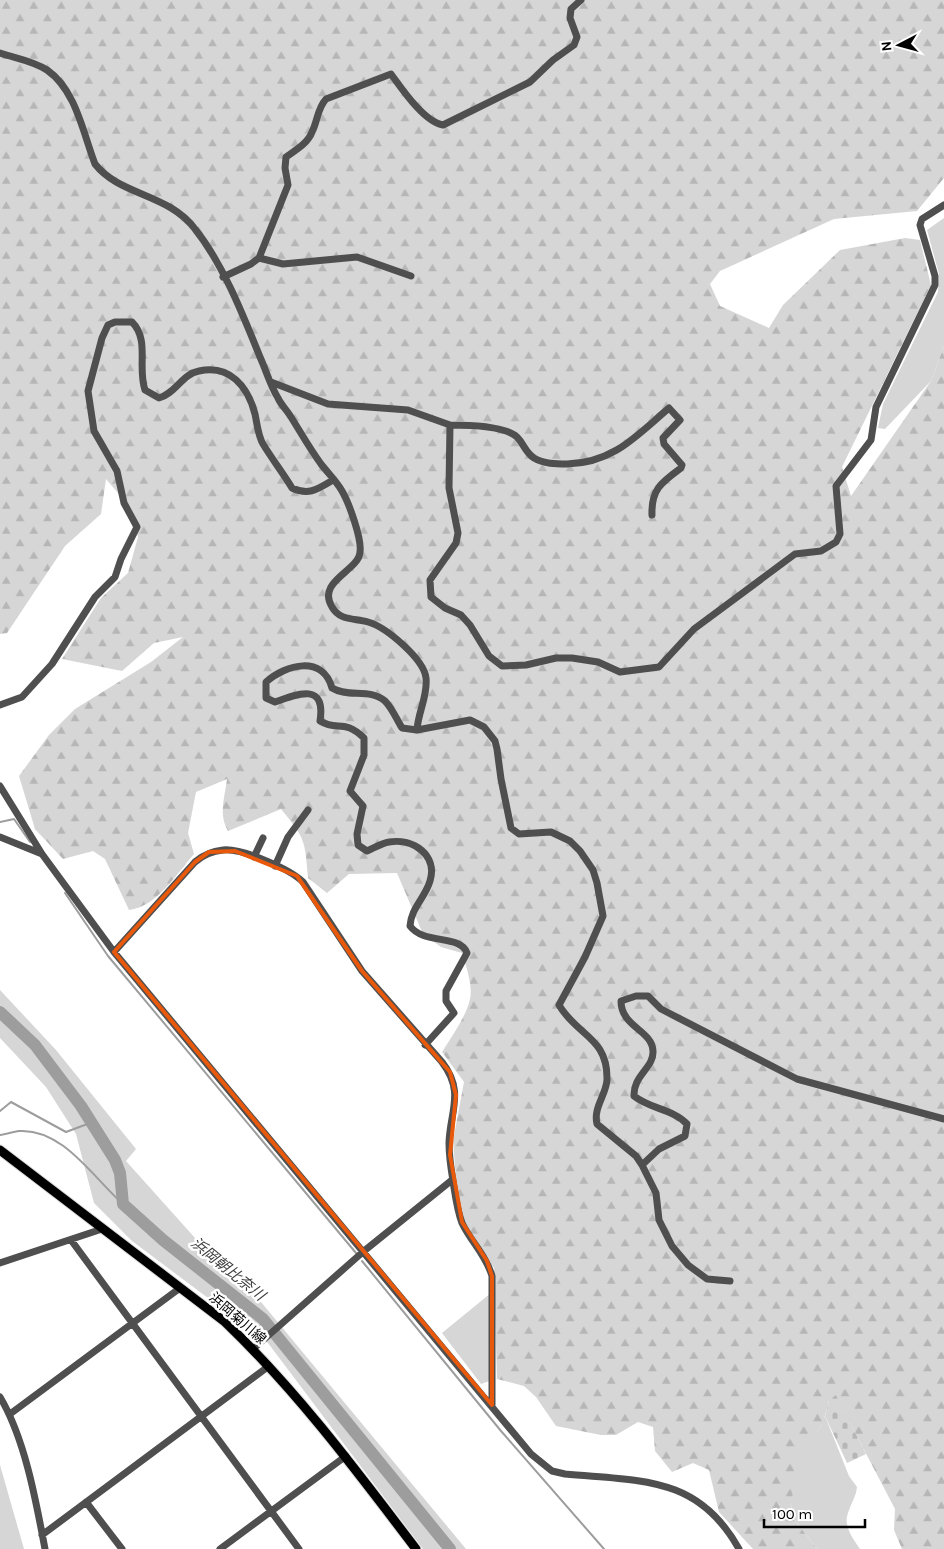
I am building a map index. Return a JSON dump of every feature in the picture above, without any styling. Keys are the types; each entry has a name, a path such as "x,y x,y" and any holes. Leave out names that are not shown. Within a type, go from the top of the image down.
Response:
{"main road":[{"name":"浜岡菊川線","path":"0,1150 225,1322 270,1366 346,1456 416,1549"}],"street":[{"path":"223,277 252,264 259,258 288,185 285,168 286,157 302,145 312,133 320,106 326,99 391,74 405,94 435,124 443,125 530,82 553,60 574,45 577,37 570,18 571,9 581,0"},
{"path":"0,53 46,69 57,78 70,96 95,164 102,173 112,181 147,194 182,215 205,242 243,317 278,399 342,491 347,504 359,540 361,554 355,564 335,579 330,590 330,606 338,616 369,622 382,628 419,661 426,676 426,691 416,730"},
{"path":"450,425 449,488 458,533 456,543 430,580 431,597 436,602 461,615 470,625 489,656 502,666 526,665 556,658 572,658 598,662 620,672 660,667 694,628 795,554 821,551 836,542 840,534 835,494 836,486 871,440 876,407 935,286 935,276 920,225 922,219 944,205"},
{"path":"259,258 284,264 357,257 411,276"},
{"path":"0,704 22,697 52,664 95,598 116,577 121,559 137,527 124,503 117,471 94,431 88,391 102,338 108,325 115,322 132,322 139,329 142,338 140,377 144,390 159,398 167,395 184,377 198,370 219,369 235,378 245,388 254,411 262,442 292,488 300,492 313,492 333,480"},
{"path":"271,382 328,404 408,410 450,425 499,429 517,437 526,451 534,457 551,464 575,464 607,457 621,448 669,408 680,420 663,438 664,444 682,465 681,468 660,483 652,500 652,515"},
{"path":"426,1045 454,1012 446,1001 446,991 467,953 464,946 459,943 422,937 415,934 410,926 411,915 430,882 432,870 430,860 421,848 410,844 389,842 367,851 358,846 357,834 363,806 350,791 364,755 364,738 346,725 327,726 320,721 322,709 318,699 310,693 295,694 275,702 266,698 266,682 276,673 309,665 315,667 329,677 332,688 340,693 373,695 385,702 402,728 416,730 470,720 484,727 495,740 498,749 500,779 511,828 519,834 550,832 570,841 580,851 593,870 603,916 559,1005 566,1015 601,1049 607,1067 607,1084 597,1110 597,1124 636,1156 642,1165 656,1193 659,1220 672,1246 688,1265 707,1279 730,1281"},
{"path":"0,786 42,854 114,952 532,1454 552,1471 661,1485 683,1492 714,1515 731,1534 739,1549"},
{"path":"275,866 288,838 308,810"},
{"path":"0,838 42,854"},
{"path":"254,857 263,838"},
{"path":"114,952 202,856 224,850 254,857 297,876 303,882 362,971 450,1072 454,1083 455,1108 449,1143 452,1180 462,1222 487,1261 492,1276 492,1405"},
{"path":"642,1165 658,1149 685,1136 687,1124 680,1117 642,1103 634,1096 633,1086 653,1059 654,1050 651,1040 633,1026 621,1010 621,1001 636,996 648,996 661,1009 797,1079 944,1119"},
{"path":"253,1349 364,1252 452,1180"},
{"path":"0,1263 102,1228"},
{"path":"71,1240 299,1549"},
{"path":"10,1414 180,1288"},
{"path":"42,1535 270,1366"},
{"path":"0,1397 10,1414 30,1480 45,1549"},
{"path":"220,1549 346,1456"},
{"path":"86,1502 122,1549"}],"highlighted area":[{"path":"235,851 297,876 362,971 450,1072 456,1095 450,1155 462,1222 487,1261 492,1276 492,1405 114,952 195,862 209,852"}],"green space":[{"path":"0,0 944,0 944,178 917,211 834,219 720,271 710,284 720,306 769,328 783,305 840,250 905,238 920,240 931,285 842,467 851,496 931,381 944,346 944,1549 902,1549 894,1530 895,1509 837,1398 829,1400 823,1423 795,1462 791,1515 817,1549 753,1549 719,1512 709,1470 693,1463 672,1472 655,1451 653,1427 638,1422 616,1435 601,1435 556,1426 536,1397 524,1386 497,1379 494,1268 461,1219 456,1179 453,1141 464,1082 442,1052 468,1006 471,994 470,982 462,953 441,947 423,934 397,873 349,874 327,893 308,878 306,855 302,840 281,809 228,831 223,818 227,779 196,792 188,833 194,854 166,888 149,903 139,908 129,910 105,859 93,851 63,859 35,829 19,776 49,735 75,709 151,662 183,637 154,643 122,671 62,659 101,598 128,573 138,537 129,506 106,479 101,514 65,546 7,633 0,634"},
{"path":"944,218 944,346 931,381 885,429 878,428 883,404 938,292 939,274 927,230"},
{"path":"0,990 56,1050 136,1149 126,1161 213,1258 261,1302 466,1549 423,1549 268,1343 132,1241 94,1203 76,1134 46,1087 0,1038"},
{"path":"491,1293 492,1380 481,1384 442,1333"},
{"path":"836,1395 866,1454 847,1463 825,1416 829,1400"},
{"path":"825,1416 849,1476 857,1487 848,1513 847,1522 849,1532 860,1549 817,1549 791,1515 794,1459 821,1426"},
{"path":"0,1465 24,1549 0,1549"}],"waterway":[{"path":"0,822 14,819 30,842"},
{"path":"65,893 108,956 356,1253"},
{"name":"浜岡朝比奈川","path":"0,1012 35,1045 81,1106 115,1160 120,1173 123,1204 163,1240 263,1319 450,1549"},
{"path":"0,1111 11,1102 66,1132 90,1123"},
{"path":"0,1135 19,1131 35,1132 50,1138 64,1146 77,1157 123,1204"},
{"path":"362,1261 501,1431 604,1549"}]}
